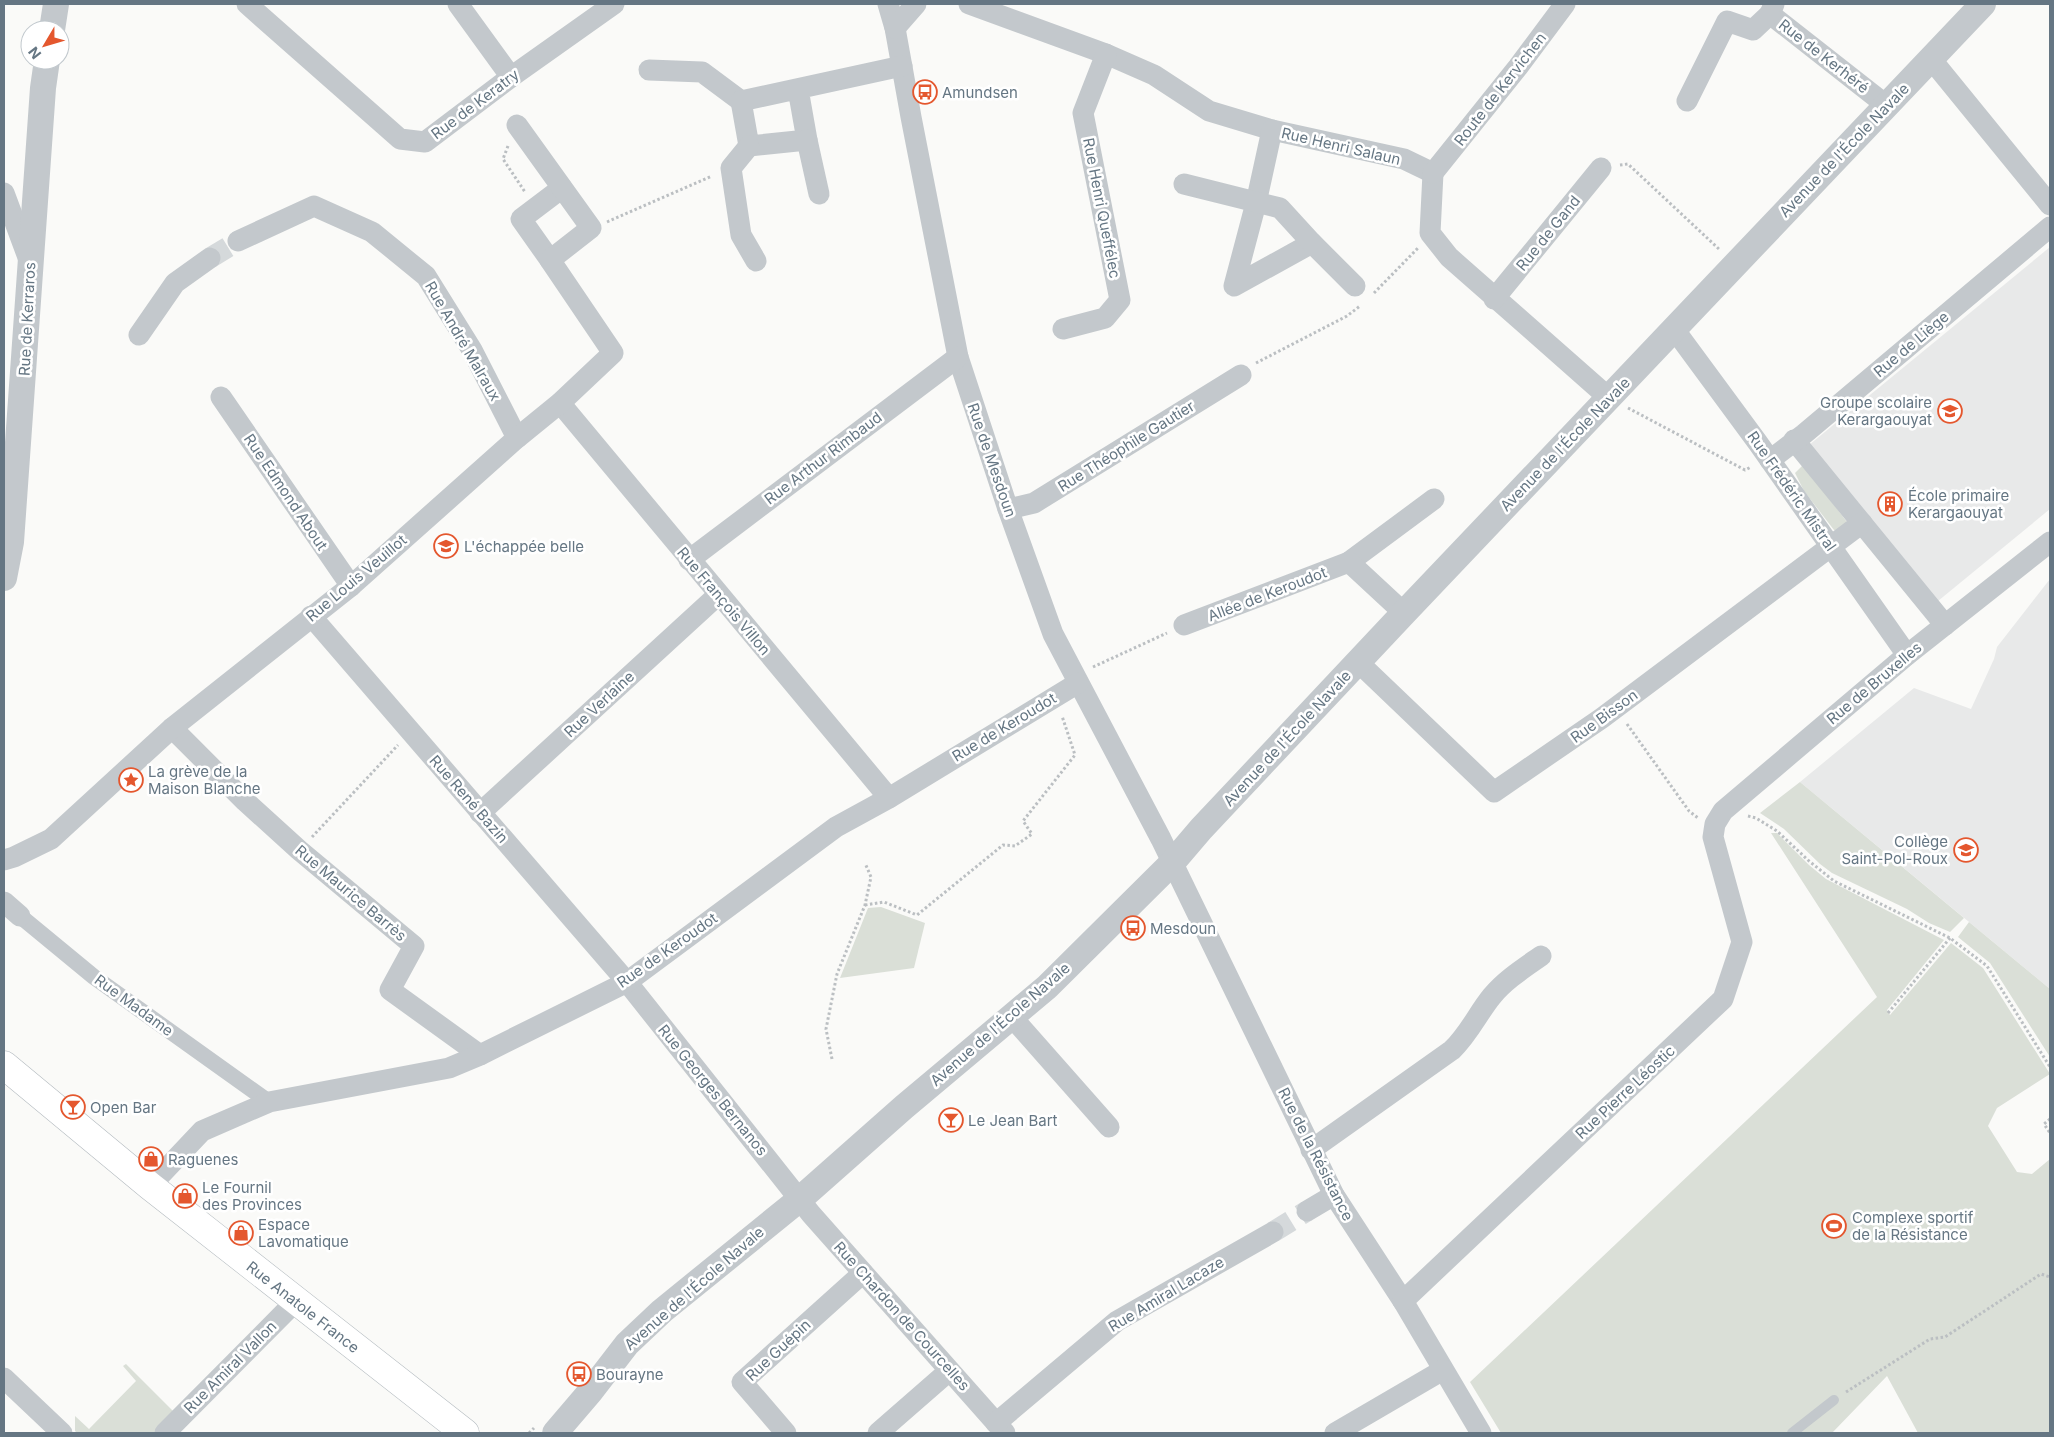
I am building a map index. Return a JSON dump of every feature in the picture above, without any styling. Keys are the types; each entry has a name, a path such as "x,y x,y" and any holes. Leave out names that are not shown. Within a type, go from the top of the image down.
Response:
{"main road":[{"name":"Rue Anatole France","path":"4,1065 150,1186 295,1302 465,1433"}],"street":[{"path":"54,20 56,4"},
{"name":"Rue de Keratry","path":"247,4 400,139 425,142 511,77 614,4"},
{"path":"458,4 511,77"},
{"name":"Rue de Mesdoun","path":"888,4 896,28 958,357 1008,509 1053,634 1172,863"},
{"path":"896,28 916,4"},
{"name":"Rue Henri Salaun","path":"969,4 1106,54 1154,75 1209,111 1272,130 1404,159 1433,173"},
{"name":"Route de Kervichen","path":"1433,173 1518,67 1565,4"},
{"name":"Avenue de l'École Navale","path":"555,1433 590,1392 626,1344 662,1311 800,1198 904,1107 1046,988 1172,863 1201,829 1404,613 1886,105 1932,60 1983,4"},
{"path":"1687,101 1726,21 1753,30 1772,9"},
{"name":"Rue de Kerhéré","path":"1772,9 1886,105"},
{"name":"Rue Henri Queffélec","path":"1064,329 1105,318 1120,300 1083,113 1106,54"},
{"path":"1932,60 2050,205"},
{"path":"741,101 902,66"},
{"name":"Rue de Kerraros","path":"4,578 11,542 30,289 30,262 46,70"},
{"path":"649,70 702,72 741,101 749,146"},
{"path":"798,89 819,194"},
{"path":"517,125 591,228 550,260"},
{"path":"1272,130 1256,203 1234,286 1312,243"},
{"path":"756,262 740,236 731,168 749,146 807,140"},
{"name":"Rue de Gand","path":"1494,299 1601,168"},
{"path":"1433,173 1430,232 1449,257 1494,299 1608,398"},
{"path":"1184,184 1280,208 1362,296"},
{"name":"Rue Louis Veuillot","path":"4,860 51,839 172,728 351,586 516,438 560,403 613,354 521,220 562,188"},
{"path":"4,193 30,262"},
{"name":"Rue André Malraux","path":"238,241 314,206 372,232 426,276 472,350 516,438"},
{"name":"Rue de Liège","path":"1770,460 2050,227"},
{"path":"139,334 175,282 210,258"},
{"name":"Rue Frédéric Mistral","path":"1674,329 1770,460 1907,655"},
{"name":"Rue Arthur Rimbaud","path":"689,560 958,357"},
{"name":"Rue Théophile Gautier","path":"1008,509 1034,502 1241,375"},
{"name":"Rue Edmond About","path":"221,397 351,586"},
{"name":"Rue François Villon","path":"560,403 889,798"},
{"name":"Rue Frédéric Mistral","path":"1794,440 1945,625"},
{"name":"Allée de Keroudot","path":"1184,625 1349,562 1434,499"},
{"name":"Rue Bisson","path":"1358,662 1494,792 1616,708 1862,523"},
{"name":"Rue de Bruxelles","path":"1714,834 1714,824 1723,811 1907,655 2050,542"},
{"path":"1349,562 1404,613"},
{"name":"Rue Verlaine","path":"480,814 718,595"},
{"name":"Rue René Bazin","path":"311,616 627,982"},
{"name":"Rue de Keroudot","path":"150,1186 202,1131 268,1102 448,1068 480,1055 627,982 836,827 889,798 1076,679"},
{"name":"Rue Maurice Barrès","path":"172,728 245,801 299,850 414,946 390,990 480,1055"},
{"name":"Rue Pierre Léostic","path":"1403,1301 1723,999 1742,942 1714,834"},
{"name":"Rue de la Résistance","path":"1172,863 1334,1194 1403,1301 1481,1433"},
{"name":"Rue Madame","path":"4,902 94,977 268,1102"},
{"path":"1311,1150 1452,1050 1461,1041 1499,988 1541,956"},
{"name":"Rue Georges Bernanos","path":"627,982 800,1198"},
{"path":"1011,1016 1109,1126"},
{"path":"1307,1211 1334,1194"},
{"name":"Rue Chardon de Courcelles","path":"800,1198 811,1214 1001,1428"},
{"name":"Rue Amiral Lacaze","path":"1001,1428 1117,1321 1273,1232"},
{"name":"Rue Guépin","path":"786,1433 742,1382 863,1273"},
{"name":"Rue Amiral Vallon","path":"165,1433 295,1302"},
{"path":"878,1433 950,1370"},
{"path":"1335,1433 1443,1370"},
{"path":"4,1378 62,1433"}],"lane":[{"path":"1792,1433 1834,1400"}],"path":[{"path":"1601,168 1628,164 1735,264"},
{"path":"590,229 731,168"},
{"path":"1241,375 1260,360 1277,354 1347,316 1362,296 1433,236"},
{"path":"1608,398 1745,470 1770,460"},
{"path":"1076,679 1184,625"},
{"path":"1616,708 1689,811 1714,834"},
{"path":"865,905 884,902 917,915 1003,845 1015,846 1032,834 1022,821 1075,754 1060,709"},
{"path":"299,850 411,732"},
{"path":"1723,811 1756,818 1777,830 1809,861 1834,881 1950,938 1987,966 2050,1067"},
{"path":"832,1059 826,1029 837,974 865,905 871,877 865,863"},
{"path":"1888,1013 1950,938"},
{"path":"2050,1120 2044,1124 2050,1133"},
{"path":"1834,1400 1930,1339 1945,1337 2041,1274 2050,1277"}],"shaded area":[{"name":"Groupe scolaire Kerargaouyat","path":"2050,247 2050,509 1938,601 1809,445"},
{"path":"1802,466 1806,468 1847,522 1838,532 1834,530 1804,491 1795,473"},
{"name":"Collège Saint-Pol-Roux","path":"2050,579 2050,989 1800,782 1914,688 1971,709 1994,659 1997,647"},
{"path":"1800,782 1964,918 1950,932 1929,923 1907,909 1832,873 1784,829 1760,813"},
{"name":"Complexe sportif de la Résistance","path":"1771,833 1777,833 1826,879 1944,940 1887,1010 1890,1015 1951,943 1983,968 2050,1074 1997,1108 1988,1126 2017,1172 2032,1174 2050,1159 2050,1433 1918,1433 1887,1376 1832,1433 1501,1433 1470,1382 1877,997"},
{"path":"881,907 925,923 914,968 840,978 868,908"},
{"path":"1969,922 2050,989 2050,1057 1990,963 1958,937"},
{"path":"126,1364 176,1414 157,1433 77,1433 75,1431 75,1416 89,1429 136,1381 123,1366"}],"tunnel":[{"path":"210,258 238,241"},
{"path":"1273,1232 1307,1211"}],"place":[{"name":"Amundsen","path":"925,92"},
{"name":"Groupe scolaire Kerargaouyat","path":"1950,411"},
{"name":"École primaire Kerargaouyat","path":"1890,504"},
{"name":"L'échappée belle","path":"446,546"},
{"name":"La grève de la Maison Blanche","path":"131,780"},
{"name":"Collège Saint-Pol-Roux","path":"1966,850"},
{"name":"Mesdoun","path":"1133,928"},
{"name":"Open Bar","path":"73,1107"},
{"name":"Le Jean Bart","path":"951,1120"},
{"name":"Raguenes","path":"151,1159"},
{"name":"Le Fournil des Provinces","path":"185,1196"},
{"name":"Complexe sportif de la Résistance","path":"1834,1226"},
{"name":"Espace Lavomatique","path":"241,1233"},
{"name":"Bourayne","path":"579,1374"}]}
